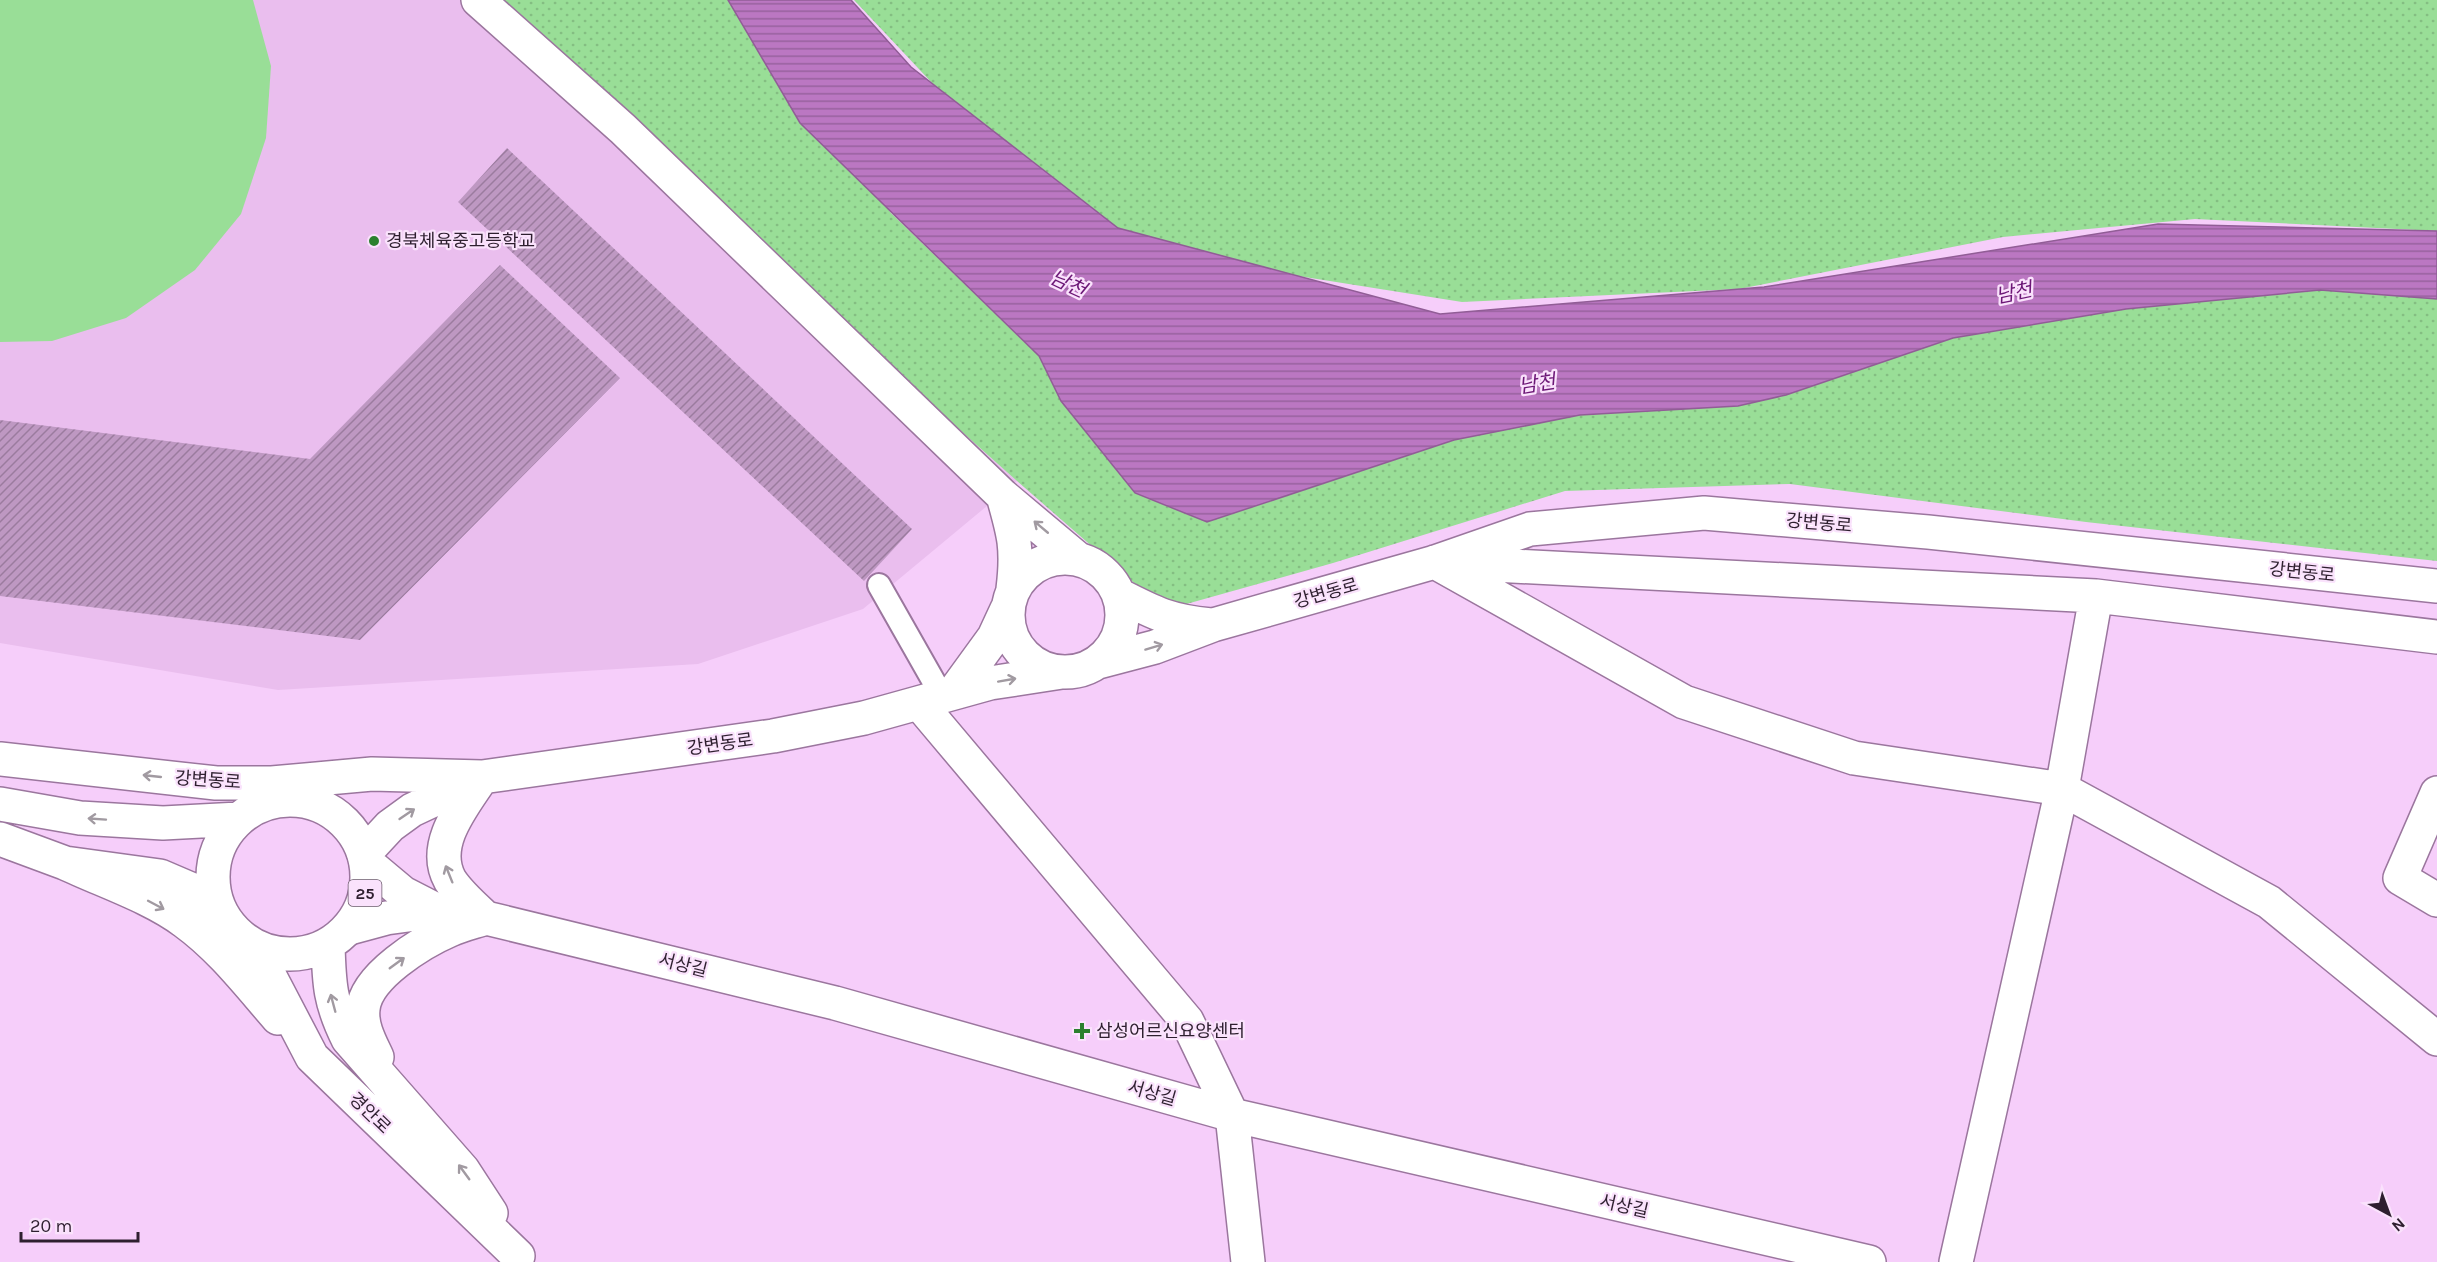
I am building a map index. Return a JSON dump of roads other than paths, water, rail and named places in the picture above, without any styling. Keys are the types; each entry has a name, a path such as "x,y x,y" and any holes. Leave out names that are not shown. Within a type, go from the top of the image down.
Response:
{"street":[{"name":"강변동로","path":"478,0 623,129 1003,496 1078,559 1096,567 1110,579 1119,595 1159,616 1179,622 1213,625"},
{"path":"1003,496 1014,533 1017,558 1008,626 1015,644 1027,659 1044,669 1062,672"},
{"name":"강변동로","path":"0,759 216,783 272,783 372,774 482,777 773,736 864,718 990,683 1079,670 1098,662 1155,647 1213,625 1435,562 1530,529 1704,513 1928,532 2437,586"},
{"path":"1078,559 1059,558 1041,563 1024,573 994,636 938,697 1187,1021 1232,1115 1248,1262"},
{"path":"1435,562 2096,596 2437,637"},
{"path":"1435,562 1684,702 1854,758 2062,789 2269,902 2437,1039"},
{"path":"1098,662 1111,649 1120,632 1123,614 1119,595"},
{"path":"1956,1262 2062,789 2096,596"},
{"name":"강변동로","path":"310,802 417,777"},
{"name":"강변동로","path":"365,858 390,826 412,810 482,777"},
{"path":"390,1086 366,1031 362,1018 363,1006 370,989 385,971 452,929 486,918 456,887 445,868 445,846 449,831 482,777"},
{"path":"2437,793 2400,878 2437,900"},
{"name":"경안로","path":"0,839 65,863 160,876 195,891 220,910 235,931 254,946 278,954 304,954 339,936 363,905 368,879 365,858 352,830 334,813 310,802 285,800 260,806 239,819 224,838 214,861 214,887 220,910"},
{"name":"경안로","path":"0,804 80,818 139,822 239,819"},
{"path":"365,858 403,893 438,911"},
{"name":"25","path":"65,863 183,920 228,962 312,1057"},
{"path":"339,936 386,918 438,911"},
{"name":"서상길","path":"438,911 486,918 835,1003 1232,1115 1869,1262"},
{"name":"경안로","path":"339,936 330,994 336,1016 348,1040 463,1170 517,1260"},
{"name":"경안로","path":"254,946 312,1057 517,1260"}],"lane":[{"path":"879,585 938,697"}],"water":[{"name":"남천","path":"728,0 851,0 911,67 1118,228 1440,314 1764,287 2158,224 2437,231 2437,299 2320,290 2126,309 1953,338 1786,395 1738,406 1580,415 1454,440 1207,522 1135,493 1061,401 1039,356 800,123"}],"place":[{"name":"경북체육중고등학교","path":"374,241"},
{"name":"삼성어르신요양센터","path":"1082,1031"}]}
